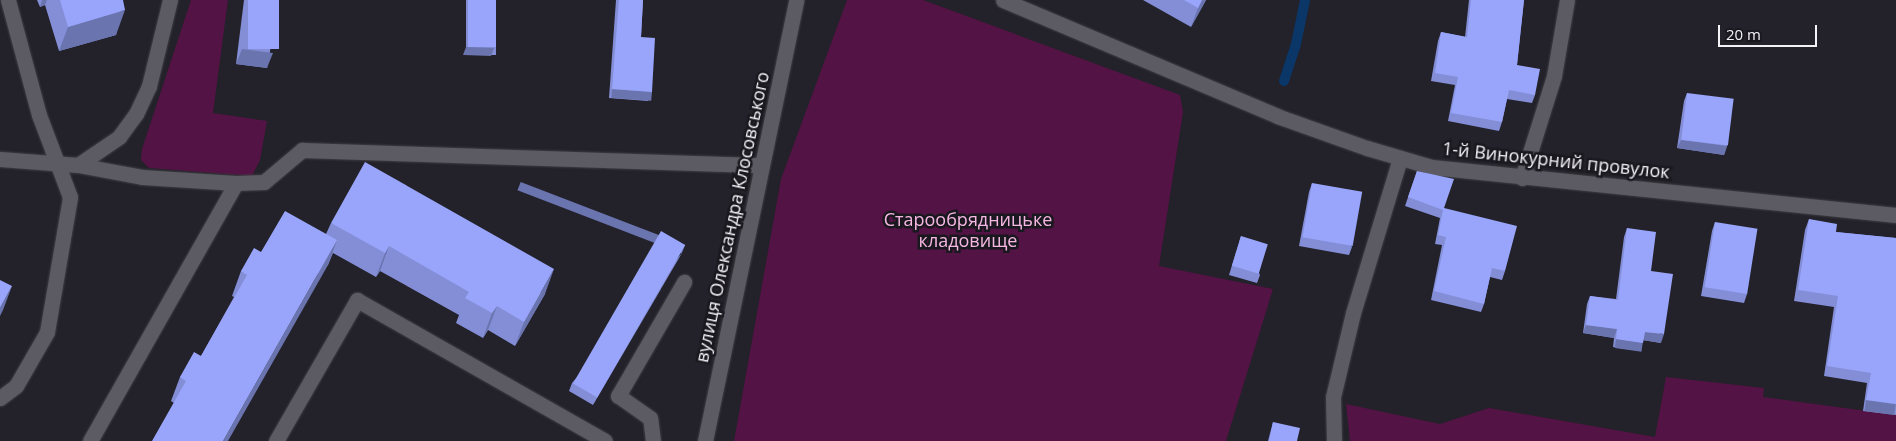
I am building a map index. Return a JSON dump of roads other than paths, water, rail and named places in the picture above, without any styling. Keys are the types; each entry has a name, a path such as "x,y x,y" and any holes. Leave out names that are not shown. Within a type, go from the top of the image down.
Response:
{"street":[{"path":"0,398 16,386 48,332 70,197 39,115 8,0"},
{"path":"78,165 119,137 136,114 150,86 170,0"},
{"name":"вулиця Олександра Клосовського","path":"706,441 796,0"},
{"name":"1-й Винокурний провулок","path":"1003,0 1277,116 1400,158 1459,172 1896,215"},
{"path":"1522,178 1554,76 1567,0"},
{"path":"0,159 59,166 78,165 142,177 236,183 264,182 302,150 762,165"},
{"path":"1334,441 1333,397 1353,312 1400,158"},
{"path":"90,441 236,183"},
{"path":"653,441 650,418 618,396 684,282"},
{"path":"276,441 357,300 605,441"}],"waterway":[{"path":"1284,81 1296,44 1305,0"}],"park label":[{"name":"Старообрядницьке кладовище","path":"968,230"}]}
